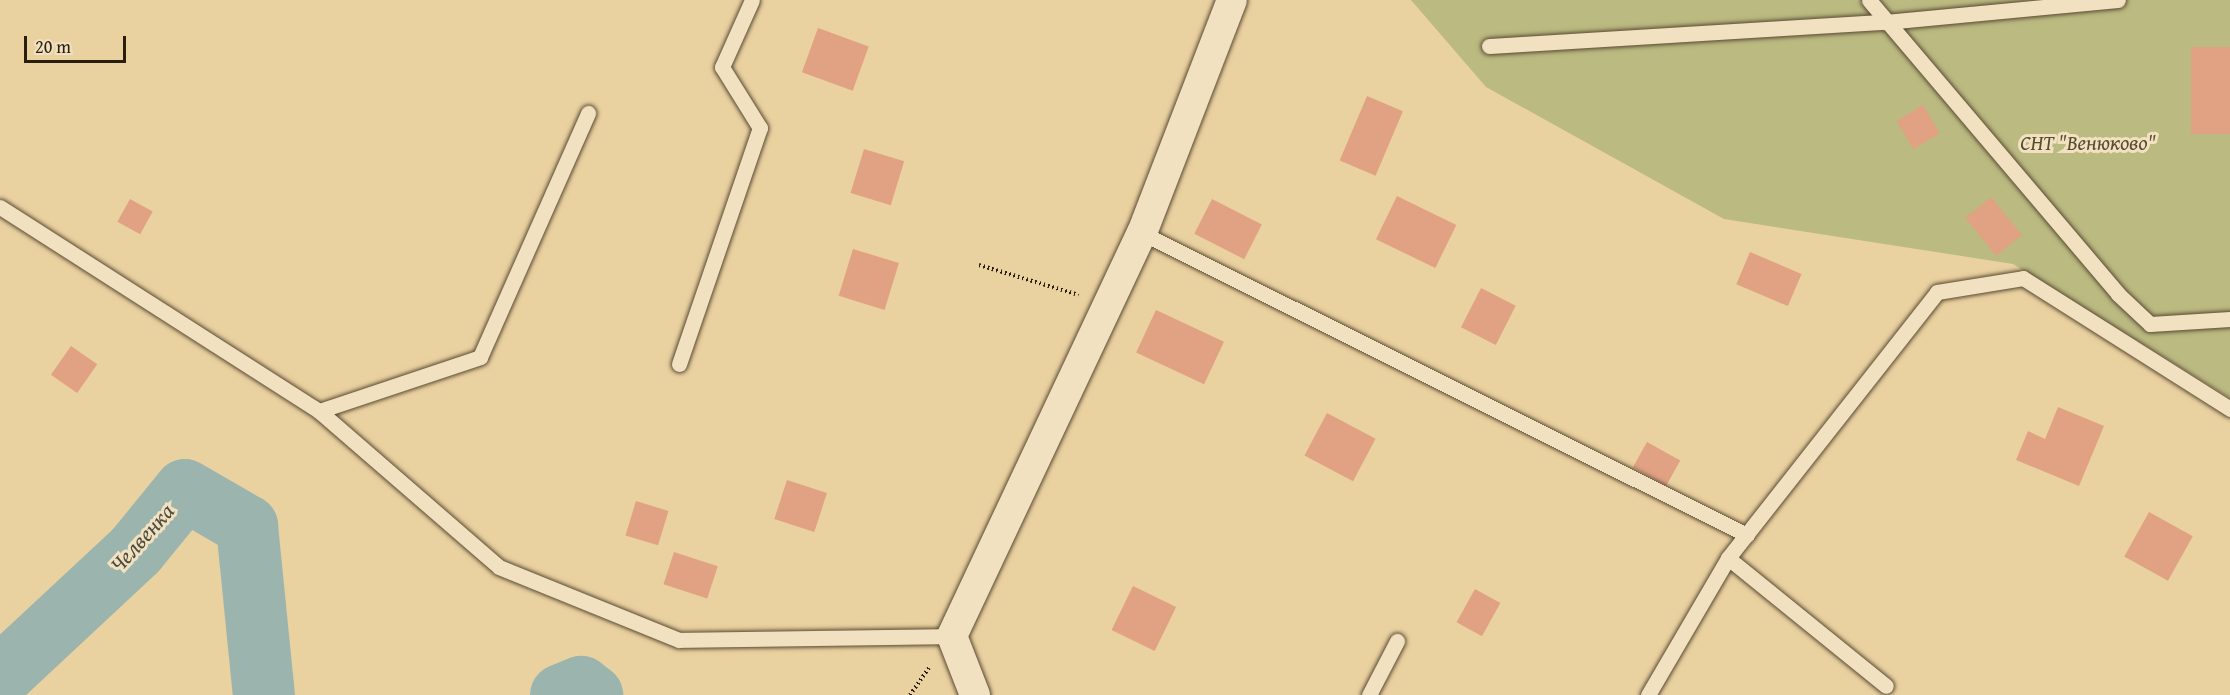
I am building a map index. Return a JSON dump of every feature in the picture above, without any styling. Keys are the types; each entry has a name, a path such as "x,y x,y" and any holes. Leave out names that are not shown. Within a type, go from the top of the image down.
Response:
{"street":[{"path":"975,695 952,636 1106,303 1142,233 1232,0"}],"lane":[{"path":"679,364 760,128 722,67 752,0"},
{"path":"1869,0 1885,22 2118,294 2150,324 2230,319"},
{"path":"1489,46 1885,22 2118,0"},
{"path":"319,411 480,357 588,113"},
{"path":"0,207 319,411 500,567 679,640 952,636"},
{"path":"1142,233 1747,535"},
{"path":"1648,695 1728,558 1937,292 2023,278 2230,409"},
{"path":"1728,558 1886,686"},
{"path":"1369,695 1397,641"}],"path":[{"path":"979,265 1106,303"}],"green space":[{"name":"СНТ \"Венюково\"","path":"1411,0 2230,0 2230,398 2013,264 1724,219 1486,87"}],"building":[{"path":"818,28 869,46 853,91 802,72"},
{"path":"2191,47 2230,47 2230,134 2191,134"},
{"path":"1367,96 1403,111 1376,176 1340,160"},
{"path":"1923,105 1940,133 1913,149 1896,121"},
{"path":"864,149 904,161 891,205 851,193"},
{"path":"1397,196 1456,225 1435,268 1376,239"},
{"path":"1991,197 2022,235 1996,256 1965,218"},
{"path":"130,199 153,212 140,234 117,222"},
{"path":"1212,199 1262,224 1244,259 1194,234"},
{"path":"853,249 899,263 885,310 839,296"},
{"path":"1750,252 1802,274 1788,306 1736,284"},
{"path":"1481,288 1516,306 1496,345 1461,327"},
{"path":"1156,310 1224,342 1204,384 1136,353"},
{"path":"71,346 97,364 77,393 51,375"},
{"path":"2058,407 2104,426 2079,486 2016,460 2028,431 2045,439"},
{"path":"1327,413 1376,439 1353,481 1304,455"},
{"path":"1647,442 1680,460 1666,486 1633,467"},
{"path":"787,480 827,493 814,532 774,519"},
{"path":"636,501 669,511 658,545 625,535"},
{"path":"2149,512 2193,536 2168,581 2124,557"},
{"path":"674,552 718,566 707,599 663,584"},
{"path":"1133,586 1176,607 1155,651 1112,630"},
{"path":"1475,589 1500,603 1482,636 1457,622"}],"waterway":[{"name":"Челвенка","path":"0,677 136,550 185,490 247,526 264,695"},
{"name":"Челвенка","path":"561,695 581,687 592,695"}]}
